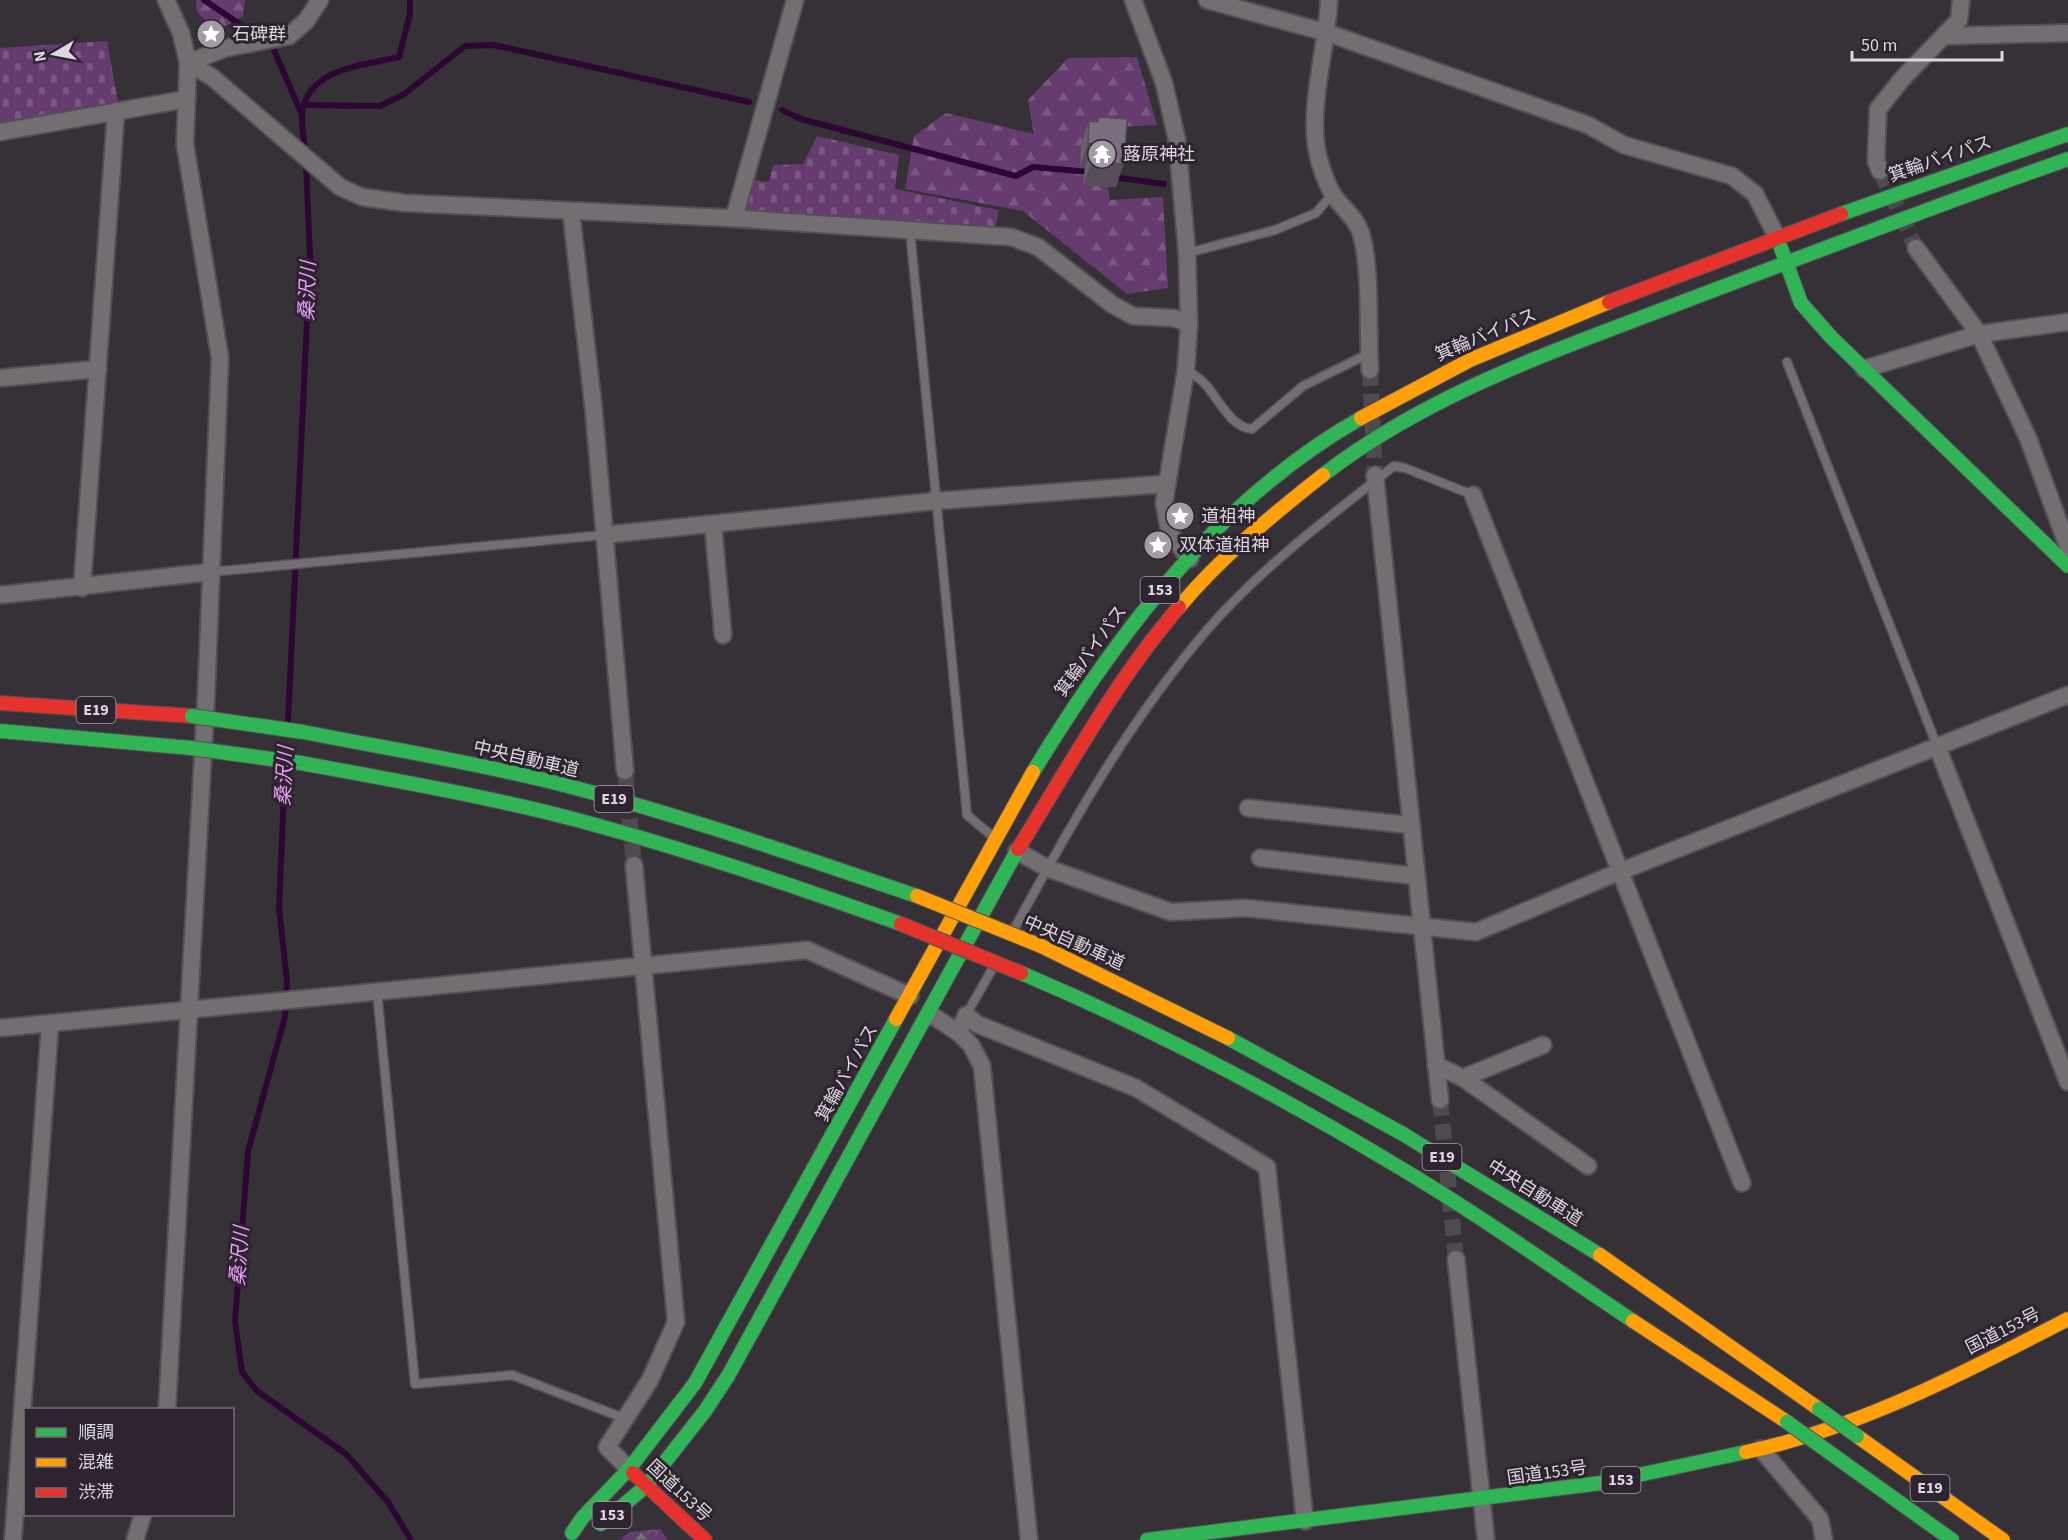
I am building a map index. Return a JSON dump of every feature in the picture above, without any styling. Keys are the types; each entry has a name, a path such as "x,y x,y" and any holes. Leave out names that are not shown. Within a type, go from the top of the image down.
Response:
{"main road":[{"name":"箕輪バイパス","path":"629,1469 695,1383 996,838 1068,714 1149,601 1248,500 1326,439 1425,381 1554,325 1879,199 2068,134"},
{"name":"153","path":"572,1533 592,1532 646,1486 705,1411 728,1376 930,1014 1017,851 1104,709 1151,639 1205,576 1267,519 1336,465 1444,399 1522,363 1900,219 2068,159"},
{"path":"1778,239 1801,303 1864,369 2067,556"},
{"name":"中央自動車道","path":"0,703 192,716 303,732 463,763 582,790 753,840 917,896 1041,946 1276,1062 1452,1163 1612,1262 2003,1540"},
{"name":"E19","path":"0,731 191,748 301,763 458,792 576,820 746,869 902,924 1021,973 1116,1013 1203,1057 1398,1166 1787,1422 1952,1540"},
{"name":"国道153号","path":"1147,1540 1181,1538 1601,1483 1761,1449 1860,1417 2002,1353 2068,1319"},
{"name":"153","path":"560,1540 572,1533 583,1516 629,1469"},
{"name":"国道153号","path":"629,1469 705,1540"}],"street":[{"path":"166,0 181,33 188,63 184,144 220,358 206,699 167,1408"},
{"path":"188,63 226,48 289,36 306,21 320,0"},
{"path":"734,218 795,0"},
{"path":"1133,0 1164,84 1177,140 1187,253 1189,323 1186,369 1164,503 1170,534 1190,559"},
{"path":"1207,0 1328,33 1588,125 1624,145 1732,176 1755,194 1778,239"},
{"path":"1329,0 1328,33 1315,115 1319,162 1333,193 1351,214 1360,233 1365,262 1369,362"},
{"path":"1880,171 1876,161 1878,109 1902,79 1959,20 1961,0"},
{"path":"1945,36 2068,33"},
{"path":"188,63 212,77 291,142 340,187 362,197 405,203 734,218 1011,237 1038,247 1113,305 1133,316 1173,318 1189,323"},
{"path":"0,132 187,99"},
{"path":"82,588 116,111"},
{"path":"571,211 594,413 625,771"},
{"path":"1916,248 1979,333 2028,438 2067,556"},
{"path":"1864,369 1979,333 2068,322"},
{"path":"0,378 98,369"},
{"path":"1375,478 1440,1100"},
{"path":"603,535 935,501 1166,484"},
{"path":"1473,495 1622,871 1742,1183"},
{"path":"713,524 723,635"},
{"path":"0,595 82,588 210,572"},
{"path":"1017,851 1047,868 1171,912 1245,908 1476,932 1622,871 2068,695"},
{"path":"1937,746 2068,1082"},
{"path":"1248,808 1410,825"},
{"path":"1260,858 1415,876"},
{"path":"629,1469 607,1447 650,1380 676,1322 634,865"},
{"path":"0,1028 807,950 910,996"},
{"path":"930,1014 959,1033 971,1045 982,1066 1029,1540"},
{"path":"959,1033 966,1015 977,1024 1136,1088 1267,1167 1305,1521"},
{"path":"13,1540 50,1024"},
{"path":"1463,1078 1543,1045"},
{"path":"1436,1065 1463,1078 1588,1166"},
{"path":"1456,1259 1486,1540"},
{"path":"1761,1449 1820,1520 1824,1540"},
{"path":"135,1540 143,1516"}],"lane":[{"path":"1187,253 1275,230 1316,213 1333,193"},
{"path":"910,231 967,815 996,838"},
{"path":"1186,369 1205,384 1225,411 1238,423 1244,428 1252,429 1303,386 1369,362"},
{"path":"1787,362 1937,746"},
{"path":"1004,946 1061,840 1131,727 1208,630 1298,540 1375,478 1394,466 1405,468 1473,495"},
{"path":"210,572 603,535"},
{"path":"966,1015 999,956"},
{"path":"377,991 415,1384 512,1375 626,1419"}],"green space":[{"path":"196,0 245,0 243,16 229,24 214,26 197,12"},
{"path":"107,41 118,102 0,125 0,48"},
{"path":"1137,57 1157,125 1099,128 1110,200 1163,197 1168,288 1127,294 1023,211 905,189 914,136 946,113 1034,134 1028,100 1068,58"},
{"path":"817,136 899,155 895,189 999,210 995,230 744,214 753,180 769,182 773,165 803,164"},
{"path":"660,1529 668,1540 620,1540 630,1532"}],"building":[{"path":"1099,117 1127,119 1124,164 1092,162 1093,144 1088,143 1089,121 1098,122"},
{"path":"641,1532 649,1540 634,1540"}],"waterway":[{"path":"204,0 253,33"},
{"name":"桑沢川","path":"305,153 302,115 306,99 314,87 325,78 338,72 399,57 410,14 410,0"},
{"path":"305,105 380,106 403,95 465,46 494,45 749,102"},
{"path":"274,50 302,115"},
{"path":"782,110 801,119 1016,176 1033,167 1089,172"},
{"name":"桑沢川","path":"288,722 310,257 306,163"},
{"path":"1120,178 1164,184"},
{"name":"桑沢川","path":"285,769 279,908 287,981 285,1017 248,1151 235,1322 242,1372 257,1391 346,1454 388,1502 411,1540"}],"tunnel":[{"path":"1880,171 1916,248"},
{"path":"1370,370 1375,475"},
{"path":"625,771 634,865"},
{"path":"1440,1100 1456,1259"}],"traffic: fast":[{"path":"1841,214 2068,134"},
{"path":"1323,475 1404,421 1491,378 1626,323 2068,159"},
{"path":"1781,248 1801,303 1831,337 2068,566"},
{"path":"1033,772 1065,720 1100,670 1175,574 1217,529 1261,488 1309,451 1361,418"},
{"path":"192,716 303,732"},
{"path":"0,731 191,748"},
{"path":"303,732 487,767 595,793 734,835 917,896"},
{"path":"191,748 301,763"},
{"path":"301,763 474,796 577,820 659,843 901,924"},
{"path":"601,1524 646,1486 705,1411 728,1376 1018,849"},
{"path":"1021,973 1165,1039 1305,1113 1457,1203 1633,1321"},
{"path":"572,1533 583,1517 629,1469 695,1383 896,1019"},
{"path":"1228,1038 1403,1134 1600,1255"},
{"path":"1819,1409 1857,1436"},
{"path":"1787,1422 1826,1450"},
{"path":"1826,1450 1952,1540"},
{"path":"1147,1540 1601,1483 1746,1452"}],"traffic: slow":[{"path":"1361,418 1470,360 1609,302"},
{"path":"1179,607 1247,538 1323,475"},
{"path":"896,1019 1033,772"},
{"path":"917,896 1041,946"},
{"path":"1041,946 1228,1038"},
{"path":"1600,1255 1819,1409"},
{"path":"1746,1452 1788,1442 1870,1414 1951,1378 2068,1319"},
{"path":"1633,1321 1787,1422"},
{"path":"1857,1436 2003,1540"}],"traffic: jam":[{"path":"1609,302 1841,214"},
{"path":"1018,849 1114,694 1134,664 1179,607"},
{"path":"0,703 192,716"},
{"path":"901,924 1021,973"},
{"path":"633,1473 705,1540"}],"place":[{"name":"石碑群","path":"211,34"},
{"name":"蕗原神社","path":"1102,154"},
{"name":"道祖神","path":"1180,516"},
{"name":"双体道祖神","path":"1158,545"}]}
